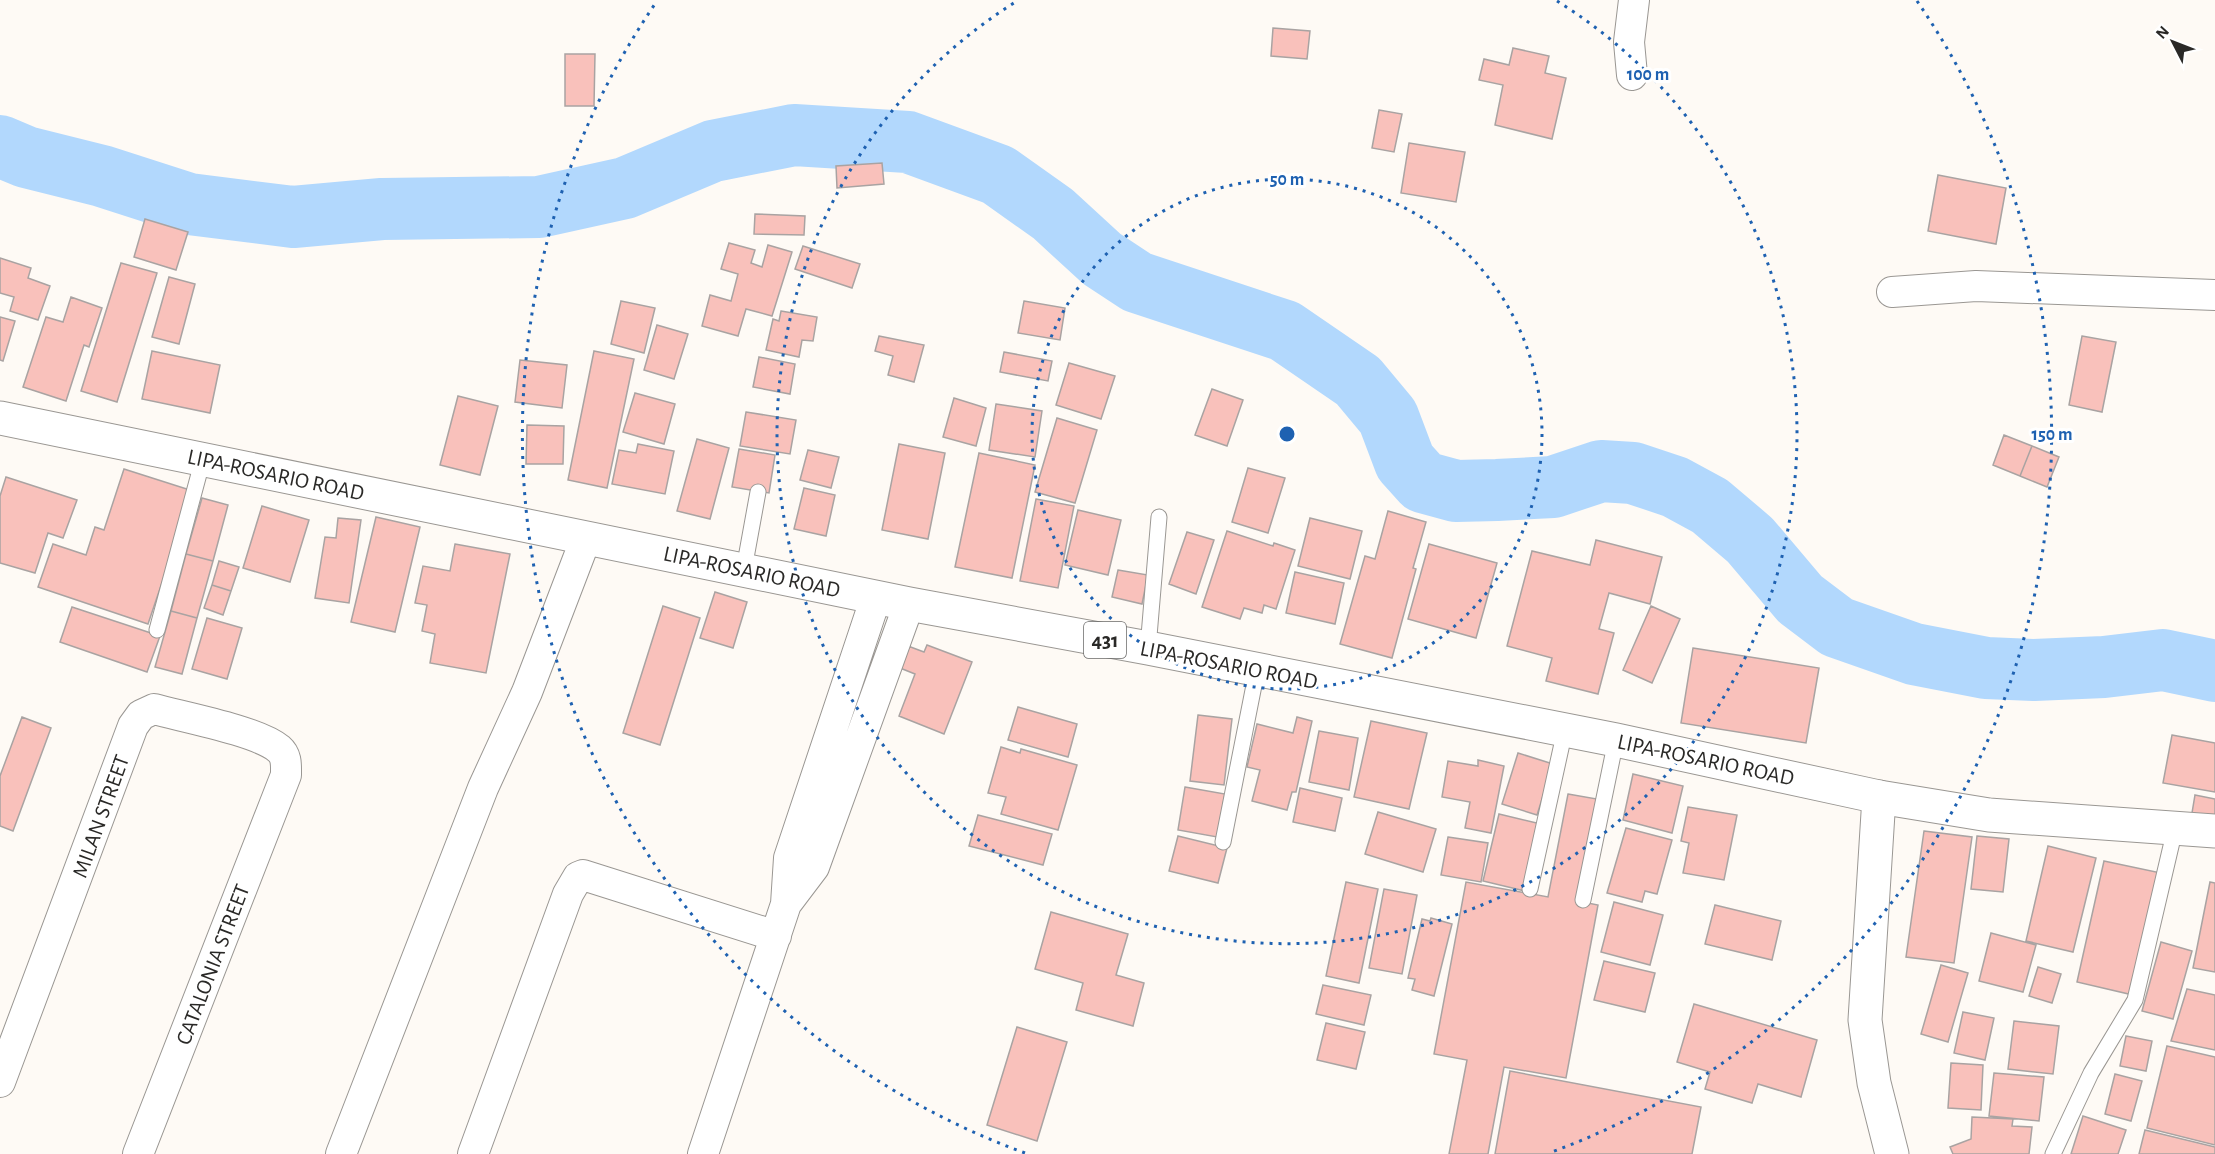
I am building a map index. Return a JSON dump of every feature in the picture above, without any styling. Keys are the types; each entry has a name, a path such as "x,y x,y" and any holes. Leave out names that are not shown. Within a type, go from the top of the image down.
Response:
{"main road":[{"name":"LIPA-ROSARIO ROAD","path":"0,418 909,604 1148,648 1616,740 1879,796 1989,815 2215,831"},
{"path":"1879,796 1865,1020 1874,1083 1892,1154"}],"street":[{"path":"1632,75 1629,42 1634,0"},
{"path":"1892,292 1976,286 2215,295"},
{"path":"341,1154 483,788 527,692 586,537"},
{"path":"703,1154 786,904 789,858 876,597"},
{"path":"786,904 814,867 909,604"},
{"name":"MILAN STREET","path":"1,1079 133,726 141,715 154,709 260,737 280,750 287,761 286,774"},
{"name":"CATALONIA STREET","path":"138,1154 286,774"},
{"path":"473,1154 568,894 578,877 583,875 776,936"}],"lane":[{"path":"157,630 203,459"},
{"path":"744,569 758,492"},
{"path":"1148,648 1159,517"},
{"path":"1223,842 1257,670"},
{"path":"1530,889 1565,730"},
{"path":"1583,900 1616,740"},
{"path":"2053,1154 2091,1073 2135,1000 2175,829"}],"building":[{"path":"1273,28 1310,31 1307,59 1271,56"},
{"path":"1513,48 1549,56 1545,73 1566,78 1552,139 1495,125 1503,85 1479,80 1484,59 1509,65"},
{"path":"565,54 595,54 594,106 565,106"},
{"path":"1379,110 1402,114 1394,152 1372,148"},
{"path":"1409,143 1465,152 1456,202 1401,193"},
{"path":"882,163 884,184 837,188 836,166"},
{"path":"1938,175 2006,188 1996,244 1928,231"},
{"path":"755,214 805,216 804,235 754,234"},
{"path":"145,219 188,232 176,270 134,257"},
{"path":"729,243 755,250 751,263 762,267 768,245 792,252 772,316 746,309 738,336 702,326 710,295 731,301 738,274 721,269"},
{"path":"803,246 860,264 852,288 795,269"},
{"path":"0,258 31,268 28,278 50,286 38,320 10,311 14,297 0,293"},
{"path":"121,263 157,273 117,402 81,391"},
{"path":"169,277 195,284 179,344 152,337"},
{"path":"71,297 102,308 89,347 84,345 66,401 23,387 46,317 63,322"},
{"path":"621,301 655,308 644,353 611,344"},
{"path":"1024,301 1065,308 1060,340 1018,333"},
{"path":"781,311 817,317 813,341 802,340 799,357 766,350 773,319 779,321"},
{"path":"0,317 15,321 3,361 0,360"},
{"path":"657,325 688,334 674,379 644,370"},
{"path":"879,336 924,345 914,382 888,375 893,356 875,351"},
{"path":"2082,336 2116,342 2102,412 2069,405"},
{"path":"152,351 220,365 210,413 142,399"},
{"path":"594,351 634,359 607,488 568,480"},
{"path":"1004,352 1052,361 1048,381 1000,372"},
{"path":"759,357 795,364 790,394 753,387"},
{"path":"520,360 567,365 562,408 515,402"},
{"path":"1069,363 1115,376 1101,419 1056,405"},
{"path":"1212,389 1243,400 1227,446 1195,435"},
{"path":"635,393 675,404 664,444 623,432"},
{"path":"458,396 498,406 480,475 440,465"},
{"path":"954,398 986,408 976,446 943,437"},
{"path":"996,404 1042,411 1035,457 989,450"},
{"path":"746,412 796,420 790,454 740,446"},
{"path":"1057,418 1097,430 1075,503 1035,492"},
{"path":"527,425 564,426 563,464 526,464"},
{"path":"2004,435 2032,446 2020,476 1993,465"},
{"path":"697,439 729,448 710,519 677,511"},
{"path":"638,444 674,451 665,494 612,484 619,450 636,453"},
{"path":"899,444 945,453 928,539 882,530"},
{"path":"2032,446 2059,457 2047,487 2020,476"},
{"path":"739,449 775,455 769,493 732,487"},
{"path":"808,450 839,457 831,488 800,480"},
{"path":"979,453 1035,465 1012,578 955,567"},
{"path":"1248,468 1285,478 1268,533 1232,522"},
{"path":"124,469 193,491 148,624 38,587 53,544 86,555 95,527 104,530"},
{"path":"6,477 77,500 63,538 48,533 35,573 0,563 0,496"},
{"path":"804,488 835,495 826,536 794,529"},
{"path":"202,498 228,505 213,561 186,554"},
{"path":"1036,499 1074,506 1058,588 1020,581"},
{"path":"262,506 309,520 290,582 243,568"},
{"path":"1078,510 1121,520 1108,575 1065,565"},
{"path":"1388,511 1426,522 1392,658 1340,644 1365,556 1375,559"},
{"path":"376,517 420,527 395,632 351,622"},
{"path":"338,518 361,520 349,603 315,598 325,537 336,538"},
{"path":"1310,518 1362,531 1350,579 1298,566"},
{"path":"1227,531 1273,546 1274,543 1295,550 1276,609 1264,605 1262,613 1244,608 1240,619 1202,607"},
{"path":"1187,532 1214,540 1196,594 1169,584"},
{"path":"1596,540 1662,557 1650,604 1609,593 1599,629 1614,633 1598,694 1546,681 1552,658 1507,646 1532,551 1590,565"},
{"path":"455,544 510,554 486,673 430,663 435,634 422,631 427,605 415,603 423,566 450,571"},
{"path":"1429,544 1497,563 1476,638 1408,619"},
{"path":"186,554 213,561 197,618 171,611"},
{"path":"219,561 239,567 231,591 212,585"},
{"path":"1118,570 1148,575 1142,604 1112,597"},
{"path":"1295,572 1344,583 1335,624 1286,613"},
{"path":"212,585 231,591 223,615 204,608"},
{"path":"715,592 747,602 733,648 700,638"},
{"path":"663,606 700,618 660,745 623,733"},
{"path":"1651,606 1680,619 1652,683 1623,670"},
{"path":"72,607 160,636 147,672 60,642"},
{"path":"171,611 197,618 182,674 155,667"},
{"path":"207,618 242,628 227,679 192,669"},
{"path":"927,645 972,662 944,734 899,716 915,674 900,668 908,646 924,652"},
{"path":"1693,648 1819,668 1806,743 1681,723"},
{"path":"1018,707 1077,724 1068,757 1008,740"},
{"path":"1198,715 1232,719 1224,785 1190,781"},
{"path":"22,717 51,728 13,831 0,826 0,776"},
{"path":"1297,717 1312,721 1296,792 1292,792 1287,810 1252,801 1260,770 1247,767 1257,724 1293,733"},
{"path":"1371,721 1427,733 1409,809 1354,797"},
{"path":"1319,731 1358,738 1349,790 1309,782"},
{"path":"2172,735 2215,743 2215,792 2163,783"},
{"path":"1001,747 1020,753 1021,749 1077,765 1058,830 1001,814 1006,797 988,793"},
{"path":"1518,753 1553,764 1537,815 1502,804"},
{"path":"1478,760 1504,766 1491,833 1465,828 1470,802 1442,797 1448,761 1478,766"},
{"path":"1633,774 1683,786 1672,833 1623,820"},
{"path":"1185,787 1225,794 1217,837 1178,830"},
{"path":"1300,788 1342,798 1335,831 1293,822"},
{"path":"1568,794 1597,799 1578,901 1598,905 1566,1078 1504,1067 1488,1154 1449,1154 1467,1060 1434,1054 1466,882 1548,897"},
{"path":"2195,795 2215,799 2215,818 2192,813"},
{"path":"1688,807 1737,815 1724,880 1683,873 1689,843 1681,841"},
{"path":"1378,812 1436,829 1423,872 1365,854"},
{"path":"1499,814 1541,824 1525,891 1483,881"},
{"path":"978,815 1052,834 1043,865 969,846"},
{"path":"1626,828 1672,840 1657,894 1645,891 1642,902 1607,893"},
{"path":"1924,831 1972,837 1954,963 1906,957"},
{"path":"1178,836 1227,848 1218,883 1169,871"},
{"path":"1977,836 2009,839 2003,892 1971,889"},
{"path":"1448,837 1488,843 1481,882 1441,875"},
{"path":"2048,846 2096,858 2073,952 2026,941"},
{"path":"2104,861 2161,873 2133,995 2077,982"},
{"path":"1346,882 1378,889 1359,983 1326,976"},
{"path":"2210,882 2215,883 2215,972 2193,968"},
{"path":"1384,889 1417,895 1402,974 1369,968"},
{"path":"1614,902 1663,915 1650,965 1601,952"},
{"path":"1715,905 1781,921 1772,960 1705,944"},
{"path":"1051,912 1128,934 1116,975 1144,983 1133,1026 1076,1010 1083,983 1035,969"},
{"path":"1431,918 1452,924 1434,996 1412,990 1415,979 1408,978 1422,919 1430,921"},
{"path":"1991,933 2036,945 2023,992 1979,981"},
{"path":"2161,942 2192,951 2173,1019 2142,1011"},
{"path":"1604,961 1655,973 1645,1012 1594,1000"},
{"path":"1941,965 1968,973 1948,1042 1921,1034"},
{"path":"2038,967 2061,974 2052,1003 2029,996"},
{"path":"1323,985 1371,995 1364,1025 1316,1014"},
{"path":"2187,989 2215,995 2215,1050 2171,1041"},
{"path":"1694,1004 1817,1040 1801,1097 1758,1084 1752,1103 1705,1089 1710,1072 1677,1062"},
{"path":"1963,1012 1994,1018 1985,1060 1954,1053"},
{"path":"2014,1021 2059,1026 2053,1074 2008,1069"},
{"path":"1326,1023 1365,1032 1356,1069 1317,1060"},
{"path":"1017,1027 1067,1042 1037,1141 987,1125"},
{"path":"2126,1036 2152,1041 2146,1071 2120,1066"},
{"path":"2167,1046 2215,1057 2215,1145 2147,1128"},
{"path":"1951,1063 1983,1065 1981,1110 1948,1108"},
{"path":"1510,1071 1701,1107 1692,1154 1495,1154"},
{"path":"1994,1073 2044,1077 2039,1121 1989,1116"},
{"path":"2115,1074 2142,1081 2131,1121 2105,1114"},
{"path":"2083,1116 2126,1130 2118,1154 2071,1154"},
{"path":"1972,1117 2013,1119 2012,1126 2032,1127 2029,1154 1953,1154 1950,1147 1971,1139"},
{"path":"2145,1130 2215,1147 2215,1154 2139,1154"}],"waterway":[{"path":"0,146 26,157 102,176 189,204 293,217 382,209 539,207 625,188 713,151 794,135 908,142 998,175 1053,214 1102,259 1137,282 1285,331 1358,381 1388,417 1405,462 1423,482 1456,491 1497,490 1553,487 1601,471 1633,473 1675,487 1710,506 1750,540 1800,599 1837,627 1914,654 1986,668 2034,670 2104,667 2163,660 2215,671"}]}
